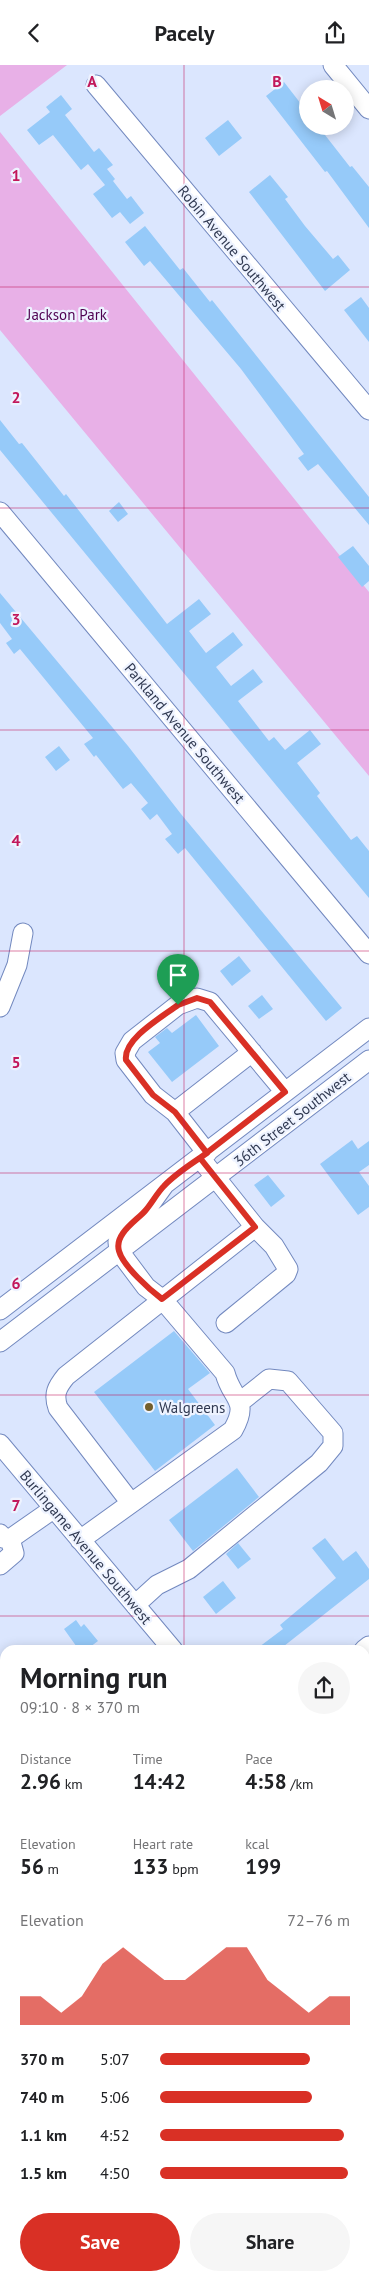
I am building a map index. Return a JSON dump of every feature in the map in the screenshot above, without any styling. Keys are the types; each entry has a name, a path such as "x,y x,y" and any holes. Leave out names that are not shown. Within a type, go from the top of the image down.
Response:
{"street":[{"path":"333,65 369,109"},
{"name":"Robin Avenue Southwest","path":"96,85 369,410"},
{"name":"Parkland Avenue Southwest","path":"0,512 369,954"},
{"path":"0,1007 17,965 23,933"},
{"path":"226,1323 286,1275 288,1269 274,1246 255,1227 216,1179 175,1112 153,1095 126,1060 125,1053 132,1041 178,1005 197,998 210,1002 285,1092"},
{"name":"36th Street Southwest","path":"0,1310 369,1028"},
{"path":"175,1112 252,1052"},
{"name":"36th Street Southwest","path":"0,1342 216,1179 369,1060"},
{"path":"80,1540 233,1430 240,1416 240,1401 228,1387 225,1373 162,1299 146,1287 119,1251 118,1242 122,1235 146,1210 164,1185"},
{"path":"131,1503 58,1408 55,1398 57,1387 66,1376 255,1227"},
{"path":"135,1605 157,1585 189,1569 320,1463 333,1446 333,1433 288,1381 269,1379 240,1401"},
{"name":"Burlingame Avenue Southwest","path":"0,1444 169,1645"},
{"path":"0,1565 14,1553 5,1537 53,1509"}],"green space":[{"path":"0,65 67,65 0,116"},
{"name":"Jackson Park","path":"0,132 369,592 369,776 0,330"}],"building":[{"path":"284,82 299,101 299,135 325,135 350,167 352,166 369,187 369,228 327,171 325,172 266,96"},
{"path":"61,95 72,109 65,115 94,152 99,148 113,165 107,169 115,179 113,181 127,199 131,196 144,213 130,224 120,212 112,218 93,194 105,185 88,164 81,170 53,135 39,145 27,130 50,112 46,107"},
{"path":"228,120 242,138 219,156 205,138"},
{"path":"270,175 288,197 285,199 305,226 333,259 338,255 350,270 325,291 249,192"},
{"path":"145,226 180,270 183,268 210,302 212,300 369,497 369,525 318,464 308,471 298,458 304,454 241,369 150,261 144,266 125,242"},
{"path":"361,297 369,308 369,342 344,310"},
{"path":"0,420 19,444 22,443 64,496 66,494 167,624 199,599 211,614 189,631 206,653 233,632 243,645 216,667 231,686 253,669 263,682 238,701 269,741 274,737 285,750 310,730 321,744 297,763 320,793 317,796 351,840 357,836 369,851 369,898 0,450"},
{"path":"119,502 128,514 118,522 109,511"},
{"path":"353,546 369,566 369,581 362,587 338,557"},
{"path":"0,593 342,1008 326,1021 185,848 178,854 165,839 172,834 157,814 150,820 141,809 148,803 131,783 123,789 96,755 94,757 84,744 93,738 20,649 14,654 6,643 12,639 0,623"},
{"path":"59,746 70,760 56,771 45,757"},
{"path":"239,956 251,971 232,986 220,971"},
{"path":"262,995 273,1009 259,1019 248,1006"},
{"path":"196,1015 219,1046 172,1082 148,1052 160,1043 155,1037 167,1028 172,1033"},
{"path":"352,1140 358,1149 369,1141 369,1165 359,1172 369,1186 369,1207 358,1215 320,1164"},
{"path":"268,1175 285,1196 271,1207 254,1185"},
{"path":"174,1331 210,1373 188,1389 215,1425 155,1471 94,1392"},
{"path":"237,1468 259,1497 193,1551 169,1520"},
{"path":"325,1538 343,1561 356,1551 369,1569 369,1579 285,1645 262,1645 283,1629 280,1625 336,1578 312,1548"},
{"path":"238,1543 251,1559 238,1569 226,1554"},
{"path":"223,1581 236,1598 216,1614 203,1597"},
{"path":"76,1620 81,1627 84,1624 98,1641 93,1645 75,1645 64,1629"}],"place":[{"name":"Walgreens","path":"149,1407"}],"route":[{"path":"178,1005 132,1041 125,1053 126,1060 153,1095 175,1112 187,1126 207,1153 164,1185 146,1210 130,1224 118,1242 119,1251 137,1276 146,1287 162,1299 255,1227 216,1179 200,1158 285,1092 210,1002 197,998 178,1005"}]}
